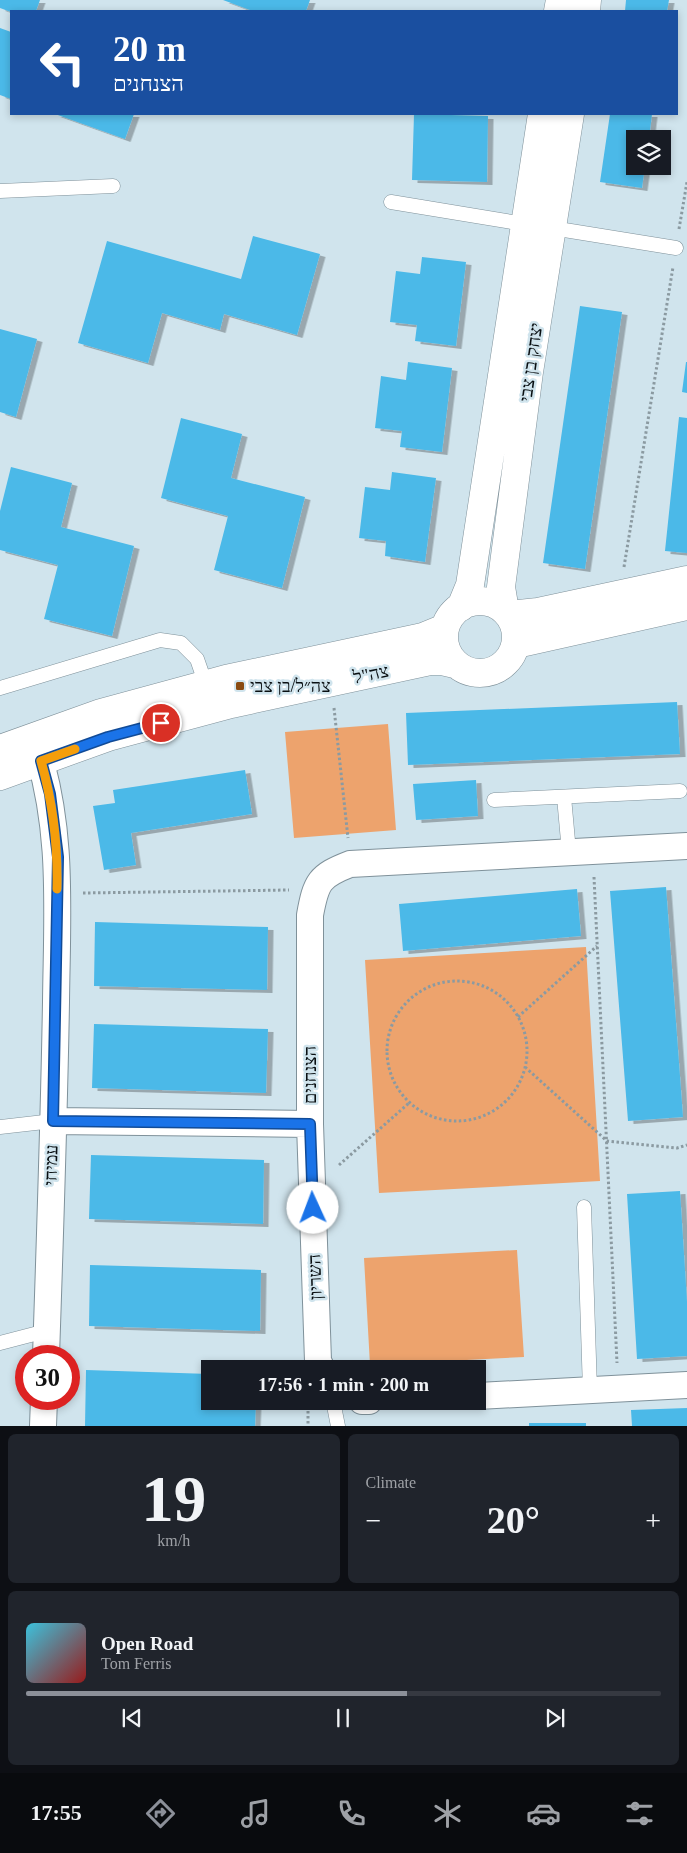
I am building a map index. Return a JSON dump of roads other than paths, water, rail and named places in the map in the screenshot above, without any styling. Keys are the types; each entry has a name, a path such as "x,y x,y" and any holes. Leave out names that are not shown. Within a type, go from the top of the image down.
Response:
{"street":[{"name":"יצחק בן צבי","path":"461,607 470,585 542,115"},
{"name":"יצחק בן צבי","path":"507,613 501,587 529,372 570,115"},
{"path":"507,613 538,612 687,580"},
{"path":"483,601 495,604 507,613 516,634 516,644 506,663 486,673 475,674 456,664 445,647 445,628 453,612 471,602 483,601"},
{"path":"516,644 687,606"},
{"name":"צה\"ל","path":"0,776 37,749 101,713 206,684 423,637 445,628"},
{"name":"צה\"ל","path":"0,749 37,749 108,737 222,706 430,661 442,660 456,664"},
{"name":"עמיחי","path":"37,749 51,803 58,857 53,1121 46,1344"},
{"name":"הצנחנים","path":"53,1121 310,1124 310,915 315,890 328,872 350,864 687,846"},
{"name":"השריון","path":"310,1124 318,1360"},
{"path":"486,1396 687,1385"},
{"path":"43,1426 44,1410"}],"lane":[{"path":"0,191 113,186"},
{"path":"390,202 524,224"},
{"path":"552,228 676,248"},
{"path":"0,688 160,640 181,643 197,659 206,684"},
{"path":"494,800 680,791"},
{"path":"564,796 581,852"},
{"path":"0,1127 53,1121"},
{"path":"584,1207 590,1390"},
{"path":"0,1343 46,1344"},
{"path":"335,1410 338,1426"}],"place":[{"name":"צה״ל/בן צבי","path":"240,686"}]}
